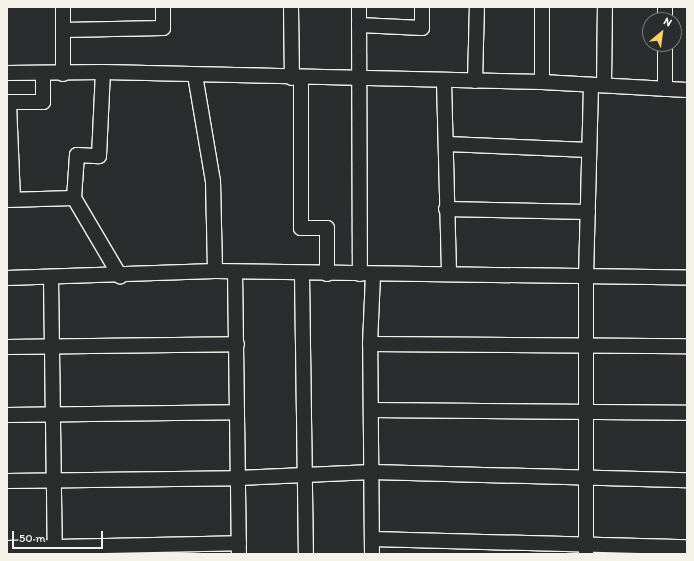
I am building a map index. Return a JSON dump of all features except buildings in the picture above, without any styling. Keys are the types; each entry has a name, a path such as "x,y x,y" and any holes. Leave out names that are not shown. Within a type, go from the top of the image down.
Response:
{"street":[{"path":"63,7 63,74"},
{"path":"63,30 163,28 163,7"},
{"path":"291,7 296,78 301,228 327,228 326,274"},
{"path":"359,7 360,80 370,344 372,554"},
{"path":"359,25 422,28 422,7"},
{"path":"475,81 477,7"},
{"path":"542,7 542,82"},
{"path":"586,549 586,276 590,150 604,7"},
{"path":"665,52 665,89"},
{"path":"103,72 99,156 78,155 74,198 120,276"},
{"path":"7,73 63,74 103,72 360,80 542,82 687,90"},
{"path":"43,74 43,102 9,102 10,200 74,198"},
{"path":"195,75 213,181 215,271"},
{"path":"444,81 447,144 446,209 449,274"},
{"path":"447,144 590,150"},
{"path":"446,209 588,212"},
{"path":"7,278 120,276 215,271 302,274 449,274 687,278"},
{"path":"7,548 55,551 239,549 235,272"},
{"path":"302,274 306,554"},
{"path":"51,278 55,551"},
{"path":"7,347 236,344"},
{"path":"370,344 586,344 687,346"},
{"path":"371,410 687,413"},
{"path":"7,415 238,412"},
{"path":"7,481 238,478 372,472 687,480"},
{"path":"372,539 586,549 687,547"}]}
